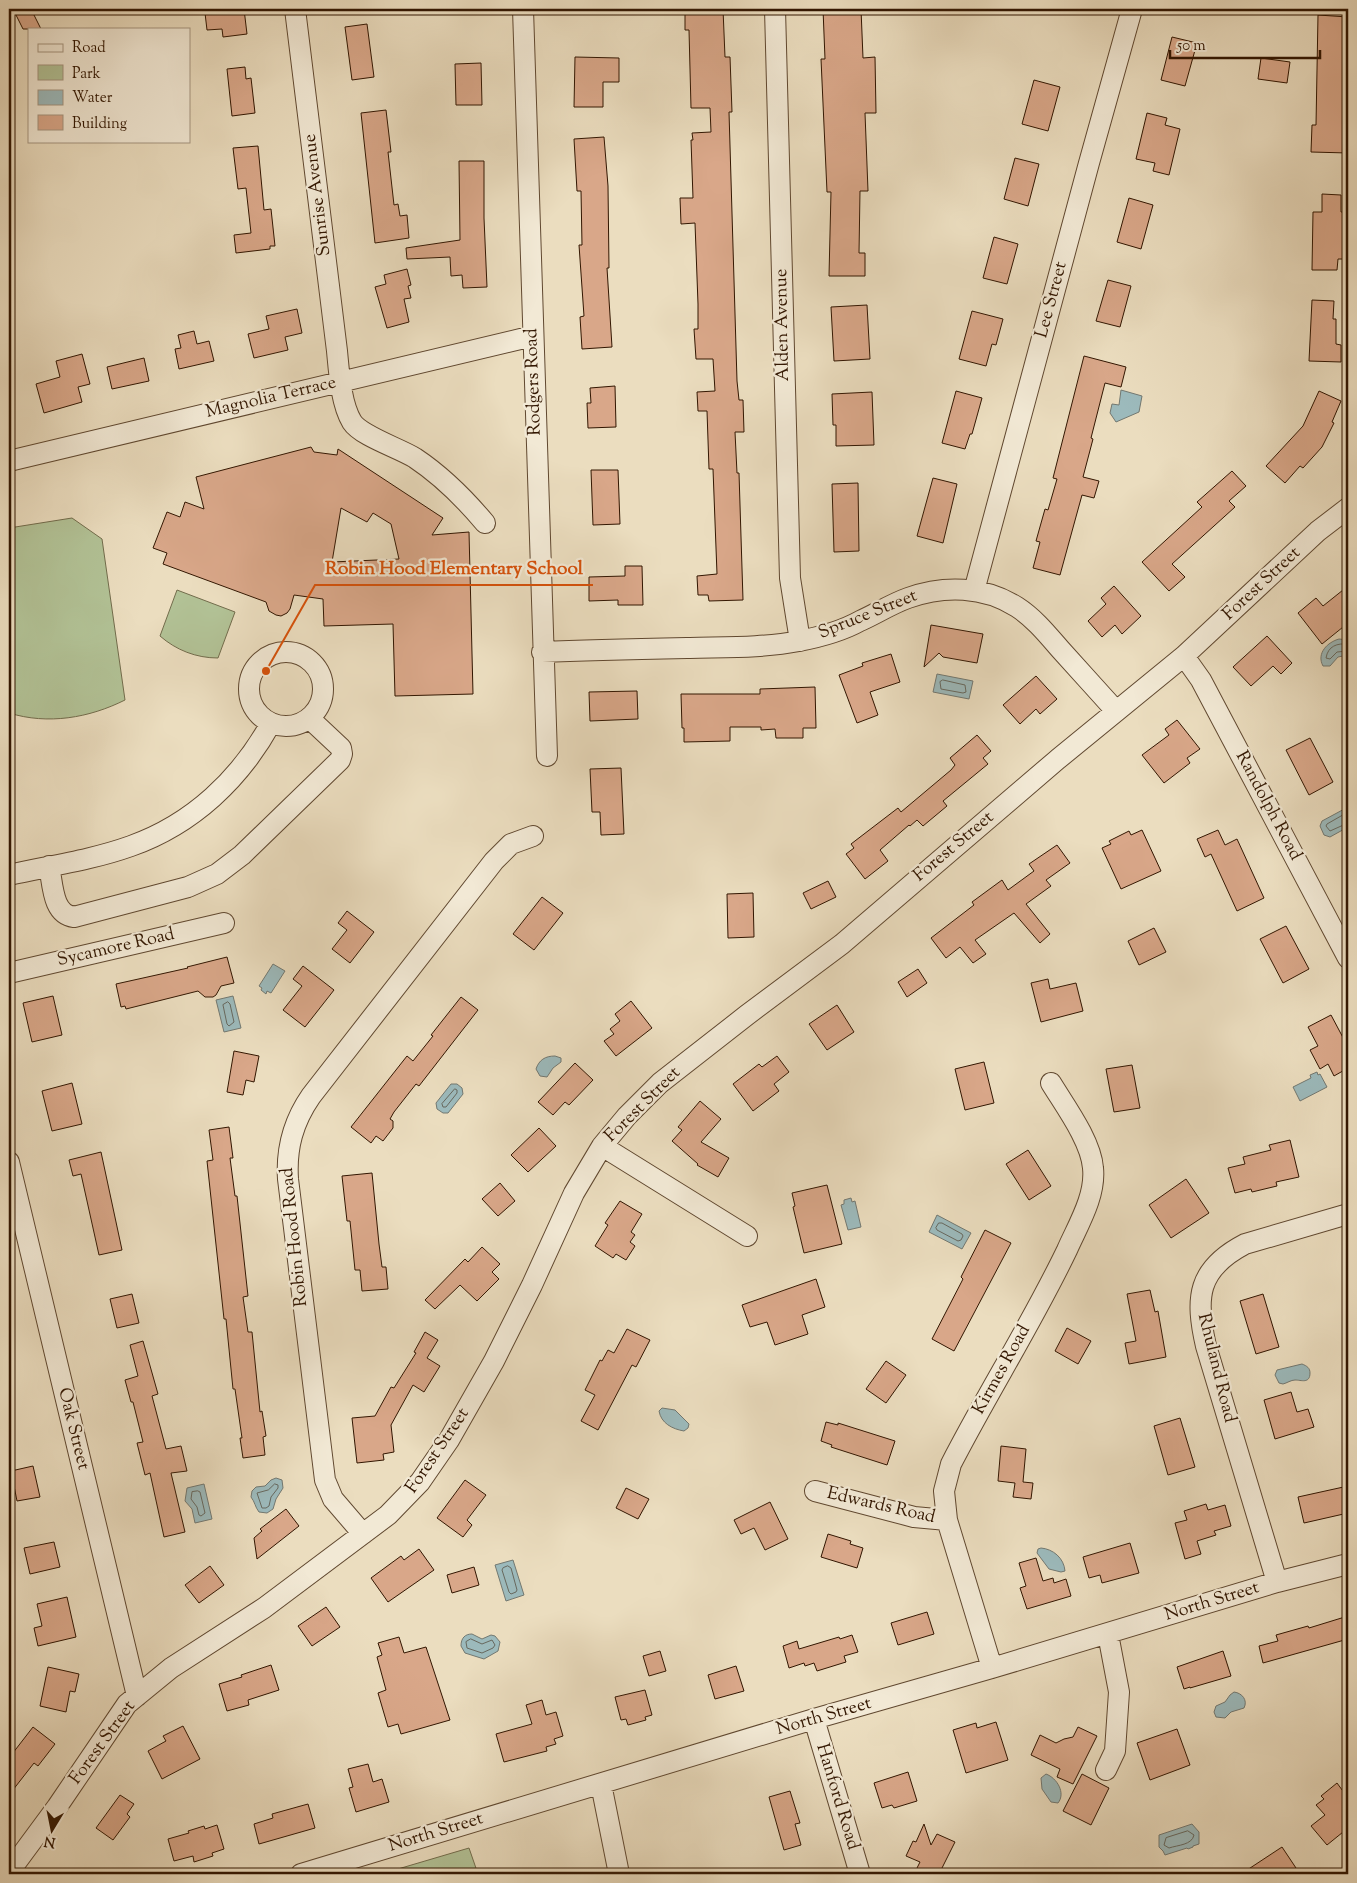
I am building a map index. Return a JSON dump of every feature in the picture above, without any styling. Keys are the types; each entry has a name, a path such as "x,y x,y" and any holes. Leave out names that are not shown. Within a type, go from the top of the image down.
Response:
{"street":[{"name":"Sunrise Avenue","path":"295,9 341,381 349,416 357,429 397,448 430,469 460,494 485,523"},
{"name":"Rodgers Road","path":"523,9 542,652 547,756"},
{"name":"Alden Avenue","path":"775,9 790,578 800,641"},
{"name":"Lee Street","path":"974,591 1083,182 1132,9"},
{"name":"Magnolia Terrace","path":"9,461 533,336"},
{"name":"Forest Street","path":"9,1872 57,1806 120,1713 137,1696 171,1668 272,1602 388,1515 407,1498 449,1440 485,1378 516,1318 574,1193 602,1146 627,1116 660,1083 842,944 1116,711 1184,656 1318,532 1346,515"},
{"name":"Spruce Street","path":"542,652 728,647 800,641 852,625 916,595 948,589 974,591 1010,603 1024,612 1116,711"},
{"path":"287,651 301,655 314,663 323,682 323,697 317,710 309,718 300,724 278,725 271,723 259,714 251,702 250,680 252,673 260,662 273,654 287,651"},
{"name":"Randolph Road","path":"1184,656 1201,680 1348,958"},
{"path":"49,866 58,906 63,913 71,916 188,887 217,874 242,855 341,758 340,746 309,718"},
{"path":"9,875 132,846 169,829 187,818 219,793 234,778 271,723"},
{"name":"Robin Hood Road","path":"363,1534 336,1504 325,1480 288,1179 287,1154 298,1118 311,1096 494,862 511,844 533,836"},
{"name":"Sycamore Road","path":"9,973 224,923"},
{"name":"Kirmes Road","path":"992,1668 947,1520 944,1491 951,1464 1050,1285 1080,1222 1092,1187 1093,1170 1089,1150 1051,1083"},
{"path":"602,1146 747,1236"},
{"name":"Oak Street","path":"9,1162 137,1696"},
{"name":"Rhuland Road","path":"1277,1582 1206,1346 1200,1313 1200,1298 1202,1289 1213,1268 1233,1250 1245,1244 1348,1214"},
{"name":"Edwards Road","path":"815,1491 914,1517 947,1520"},
{"name":"North Street","path":"301,1874 1277,1582 1348,1564"},
{"path":"1106,1770 1115,1751 1119,1692 1108,1634"},
{"name":"Hanford Road","path":"814,1720 860,1874"},
{"path":"601,1784 619,1874"}],"green space":[{"path":"72,518 102,539 125,700 97,711 68,718 39,719 9,713 9,528"},
{"path":"177,590 235,612 218,658 202,657 187,652 160,636"},
{"path":"469,1848 478,1874 381,1874"}],"water":[{"path":"1121,390 1142,396 1139,412 1116,422 1110,413 1112,404 1119,405"},
{"path":"1339,639 1348,640 1348,655 1338,657 1330,666 1323,666 1321,657 1324,649 1327,645"},
{"path":"937,674 973,681 969,699 933,692"},
{"path":"1348,807 1348,827 1330,837 1324,835 1320,826 1322,821"},
{"path":"273,964 285,971 271,993 267,991 266,994 259,986"},
{"path":"233,996 241,1028 224,1032 216,1000"},
{"path":"555,1056 561,1058 561,1062 553,1068 547,1077 540,1076 536,1069 539,1063 545,1058"},
{"path":"1317,1072 1327,1087 1300,1101 1293,1087 1311,1078 1310,1075"},
{"path":"451,1084 457,1084 462,1088 463,1094 448,1113 443,1113 437,1109 436,1103"},
{"path":"851,1198 852,1202 855,1201 861,1227 848,1230 841,1205 844,1204 844,1200"},
{"path":"937,1215 971,1233 962,1249 929,1232"},
{"path":"1302,1364 1307,1366 1310,1373 1307,1380 1279,1383 1275,1375 1277,1370"},
{"path":"662,1408 675,1410 689,1424 688,1428 684,1431 668,1425 660,1415 659,1411"},
{"path":"276,1478 282,1480 283,1488 276,1499 273,1509 267,1513 259,1512 251,1497 252,1491 256,1487 265,1486"},
{"path":"204,1484 212,1519 195,1523 192,1509 185,1501 187,1488"},
{"path":"1038,1549 1050,1550 1057,1555 1063,1562 1065,1571 1049,1569 1037,1553"},
{"path":"513,1560 524,1595 506,1601 495,1565"},
{"path":"472,1634 482,1639 491,1635 495,1636 500,1642 498,1651 484,1659 465,1653 461,1646 462,1641 465,1636"},
{"path":"1234,1692 1244,1697 1244,1708 1231,1712 1225,1718 1216,1717 1214,1712 1216,1706 1225,1702"},
{"path":"1046,1774 1057,1782 1061,1790 1058,1803 1051,1802 1042,1789 1041,1778"},
{"path":"1192,1824 1199,1832 1199,1844 1165,1855 1159,1847 1159,1835"}],"building":[{"path":"13,9 31,9 40,28 23,29"},
{"path":"220,9 244,9 247,34 223,37 222,29 207,30 205,13 221,11"},
{"path":"685,9 723,9 725,57 730,57 732,112 729,112 737,381 739,400 743,400 744,432 735,432 737,473 739,473 743,600 709,601 708,595 698,595 697,576 717,574 713,469 709,469 707,411 698,411 697,392 715,391 713,359 696,359 694,329 698,329 698,304 695,223 681,224 680,198 693,198 692,133 711,132 710,108 691,108 689,30 685,30"},
{"path":"823,9 861,9 863,58 875,57 876,113 865,113 868,191 860,191 859,253 865,253 865,276 829,276 831,192 827,192 821,59 825,59"},
{"path":"1318,15 1348,17 1348,68 1346,68 1344,109 1348,109 1348,153 1311,152 1312,125 1316,125"},
{"path":"367,24 374,77 352,80 345,27"},
{"path":"1172,37 1197,43 1185,86 1161,80"},
{"path":"575,57 619,58 619,82 603,82 603,107 574,107"},
{"path":"1261,58 1290,62 1287,83 1258,79"},
{"path":"481,63 482,105 456,105 455,64"},
{"path":"245,67 246,79 251,78 255,113 232,116 227,69"},
{"path":"1034,80 1060,87 1048,131 1022,124"},
{"path":"386,110 391,152 388,152 394,205 398,204 400,216 407,215 409,238 375,243 361,113"},
{"path":"1147,113 1167,118 1165,125 1180,129 1169,175 1153,171 1155,163 1136,159"},
{"path":"604,137 608,186 609,268 607,268 612,347 582,349 580,317 584,316 579,245 582,245 581,191 577,191 574,139"},
{"path":"258,146 264,210 271,209 275,246 270,246 270,249 236,253 234,235 251,233 246,188 238,189 233,148"},
{"path":"1015,158 1039,164 1028,206 1004,199"},
{"path":"459,161 484,161 487,287 463,288 462,275 451,276 450,257 407,259 406,248 460,240"},
{"path":"1322,194 1341,195 1341,212 1348,212 1348,238 1344,237 1343,259 1338,259 1337,270 1312,270 1313,212 1322,212"},
{"path":"1129,198 1153,205 1141,249 1117,242"},
{"path":"994,237 1018,244 1007,284 983,278"},
{"path":"407,269 411,285 408,286 411,298 404,299 409,322 387,328 375,287 386,284 384,275"},
{"path":"1108,280 1131,286 1120,327 1096,321"},
{"path":"1312,300 1334,301 1333,319 1336,319 1336,344 1341,345 1341,362 1309,361"},
{"path":"867,305 870,359 834,361 831,307"},
{"path":"297,309 302,333 285,337 288,350 254,358 248,334 269,329 266,316"},
{"path":"972,311 1003,319 996,345 992,344 986,366 959,359"},
{"path":"194,331 197,344 209,341 214,361 179,369 175,349 181,348 178,335"},
{"path":"82,354 90,384 78,387 82,402 44,413 36,384 60,377 56,361"},
{"path":"1084,356 1126,367 1121,387 1105,383 1083,477 1099,481 1094,498 1082,495 1060,575 1033,568 1040,542 1036,541 1045,509 1048,510 1057,479 1053,478"},
{"path":"144,358 149,381 112,389 107,367"},
{"path":"615,386 616,427 588,428 587,403 591,403 590,388"},
{"path":"956,391 982,398 972,434 970,434 965,449 942,443"},
{"path":"1319,391 1341,401 1332,422 1334,423 1322,447 1303,468 1300,466 1285,483 1266,466 1303,426"},
{"path":"872,392 874,445 836,446 836,425 833,425 832,394"},
{"path":"311,447 314,452 337,455 338,449 443,518 432,535 469,532 473,694 395,696 393,624 324,626 323,599 294,595 287,613 281,616 276,615 269,611 266,602 163,564 167,553 153,548 167,512 180,517 185,502 204,509 196,477","holes":["341,508 367,522 373,513 391,524 399,559 332,562"]},
{"path":"591,470 618,470 620,524 593,525"},
{"path":"1232,471 1246,486 1229,501 1235,507 1172,564 1185,577 1169,591 1142,562 1202,507 1197,502"},
{"path":"933,478 957,484 943,543 917,536"},
{"path":"858,483 859,551 834,552 832,484"},
{"path":"625,566 642,566 643,605 618,605 618,600 589,601 589,577 625,576"},
{"path":"1114,586 1141,616 1122,634 1115,625 1102,637 1088,621 1106,604 1101,598"},
{"path":"1348,586 1348,623 1322,644 1298,613 1316,598 1323,606"},
{"path":"931,625 983,634 977,663 943,657 939,653 924,667"},
{"path":"1267,636 1292,663 1281,674 1273,666 1251,686 1233,667"},
{"path":"891,654 900,682 870,692 878,715 857,723 839,675 863,666 862,663"},
{"path":"1036,676 1057,699 1040,714 1036,709 1020,724 1003,705"},
{"path":"815,687 816,728 803,728 803,738 776,738 775,729 761,730 761,727 730,727 730,741 684,742 681,694 760,694 760,689"},
{"path":"637,691 638,719 590,721 589,692"},
{"path":"1177,720 1200,749 1187,758 1190,763 1164,783 1142,755 1169,735 1165,729"},
{"path":"977,735 991,751 983,758 988,764 943,801 947,806 923,826 917,820 880,850 888,861 865,879 846,854 854,848 851,844 898,808 901,812 951,770 955,765 950,758"},
{"path":"1310,738 1333,782 1309,795 1286,750"},
{"path":"621,768 624,834 601,835 600,812 592,812 590,769"},
{"path":"1142,830 1161,871 1121,889 1102,848 1111,844 1109,841 1129,831 1131,835"},
{"path":"1218,830 1225,845 1237,839 1264,898 1237,911 1211,854 1205,857 1197,839"},
{"path":"1057,845 1070,863 1046,880 1051,886 1026,904 1050,934 1040,943 1014,913 975,940 986,954 973,963 960,947 946,958 931,938 974,905 972,902 1002,880 1008,890 1034,871 1029,864"},
{"path":"828,881 836,897 811,909 803,893"},
{"path":"753,893 754,937 728,938 727,894"},
{"path":"542,897 563,913 534,950 513,934"},
{"path":"347,911 374,932 350,963 332,949 347,930 338,923"},
{"path":"1286,926 1309,969 1283,983 1260,939"},
{"path":"1154,928 1166,952 1139,965 1128,941"},
{"path":"227,957 234,983 221,986 213,997 205,997 198,991 126,1009 125,1006 121,1007 116,984"},
{"path":"303,966 334,990 305,1027 283,1010 302,986 293,979"},
{"path":"918,969 927,983 907,997 898,982"},
{"path":"1048,979 1050,989 1076,983 1083,1011 1041,1022 1031,983"},
{"path":"53,996 62,1035 32,1042 23,1003"},
{"path":"461,997 478,1010 419,1086 416,1084 394,1112 390,1119 393,1121 393,1128 383,1141 376,1136 371,1143 351,1127 407,1056 413,1061"},
{"path":"631,1001 652,1028 616,1056 604,1041 614,1034 610,1029 620,1021 615,1014"},
{"path":"837,1005 854,1032 827,1050 809,1024"},
{"path":"1331,1015 1348,1047 1348,1068 1334,1076 1328,1064 1320,1069 1310,1050 1318,1046 1308,1027"},
{"path":"234,1051 259,1056 254,1082 246,1080 243,1095 227,1092"},
{"path":"777,1056 789,1072 774,1084 779,1091 753,1111 733,1084 759,1064 762,1067"},
{"path":"984,1062 994,1103 965,1110 955,1069"},
{"path":"575,1063 593,1080 569,1105 565,1102 553,1115 538,1102"},
{"path":"1132,1065 1140,1108 1114,1112 1106,1069"},
{"path":"72,1083 82,1124 52,1131 42,1091"},
{"path":"700,1101 721,1119 701,1142 729,1158 718,1177 697,1165 672,1141 682,1130 678,1127"},
{"path":"229,1127 233,1158 230,1158 235,1196 237,1196 248,1296 243,1297 248,1332 252,1332 260,1412 262,1411 266,1436 263,1437 265,1455 243,1458 235,1389 233,1389 226,1319 224,1319 207,1161 213,1160 209,1130"},
{"path":"539,1128 556,1146 528,1172 511,1155"},
{"path":"1290,1140 1299,1177 1276,1182 1277,1186 1252,1192 1251,1189 1235,1193 1228,1168 1245,1164 1243,1157 1271,1150 1269,1145"},
{"path":"1028,1150 1051,1186 1029,1200 1006,1164"},
{"path":"101,1152 122,1250 99,1255 81,1174 73,1176 69,1160"},
{"path":"372,1173 382,1267 386,1267 388,1289 362,1291 360,1270 355,1270 350,1221 347,1221 342,1176"},
{"path":"1186,1179 1209,1213 1171,1238 1149,1205"},
{"path":"500,1183 515,1201 498,1216 482,1199"},
{"path":"827,1185 842,1244 804,1253 793,1207 795,1206 792,1193"},
{"path":"620,1201 642,1214 631,1232 635,1235 630,1242 635,1246 626,1260 616,1254 613,1258 595,1246 608,1225 605,1223"},
{"path":"985,1230 1011,1243 954,1351 932,1339 963,1279 961,1277"},
{"path":"482,1247 500,1264 492,1272 499,1279 477,1301 460,1285 435,1309 425,1300 465,1259 468,1262"},
{"path":"816,1279 825,1307 802,1315 808,1334 775,1345 767,1322 750,1327 742,1305"},
{"path":"1150,1290 1155,1312 1158,1311 1166,1357 1129,1364 1125,1343 1136,1341 1127,1294"},
{"path":"132,1294 139,1323 117,1328 110,1299"},
{"path":"1263,1294 1279,1347 1256,1354 1240,1301"},
{"path":"1067,1328 1091,1341 1078,1364 1055,1351"},
{"path":"627,1329 650,1340 636,1367 632,1365 598,1430 581,1421 595,1395 585,1390 600,1360 602,1361 608,1350 614,1353"},
{"path":"425,1332 438,1340 427,1358 440,1366 424,1392 413,1385 391,1425 394,1452 383,1454 384,1460 357,1463 352,1418 375,1416 391,1387 394,1388 416,1353 414,1352"},
{"path":"143,1341 158,1394 152,1396 166,1449 181,1446 187,1471 171,1473 185,1532 164,1537 150,1473 145,1475 137,1443 143,1442 133,1402 131,1402 125,1380 138,1376 130,1345"},
{"path":"886,1361 906,1375 886,1403 866,1389"},
{"path":"1291,1392 1297,1412 1308,1409 1314,1427 1275,1439 1264,1400"},
{"path":"1180,1418 1195,1467 1168,1475 1154,1426"},
{"path":"826,1422 838,1425 838,1423 895,1441 887,1465 831,1447 832,1445 821,1441"},
{"path":"1001,1446 1026,1449 1023,1482 1033,1483 1031,1499 1013,1497 1015,1483 998,1481"},
{"path":"33,1466 40,1497 17,1501 11,1471"},
{"path":"465,1480 486,1495 467,1520 472,1525 463,1537 437,1518"},
{"path":"1348,1486 1348,1513 1304,1523 1298,1497"},
{"path":"626,1488 649,1499 638,1519 616,1508"},
{"path":"770,1502 788,1539 765,1550 754,1528 741,1534 734,1520"},
{"path":"1206,1504 1208,1510 1225,1505 1231,1526 1214,1531 1216,1535 1197,1541 1201,1554 1185,1559 1175,1523 1187,1520 1184,1511"},
{"path":"286,1509 299,1526 257,1559 254,1538 262,1531 260,1529"},
{"path":"828,1534 851,1541 850,1544 863,1548 857,1568 821,1557"},
{"path":"54,1542 60,1567 30,1574 24,1548"},
{"path":"1130,1543 1139,1573 1102,1583 1100,1575 1089,1578 1083,1557"},
{"path":"419,1549 434,1570 388,1602 371,1578 401,1556 404,1560"},
{"path":"1036,1558 1043,1581 1053,1578 1054,1583 1066,1579 1071,1596 1027,1609 1020,1588 1026,1586 1019,1563"},
{"path":"210,1566 224,1585 199,1603 185,1585"},
{"path":"474,1567 479,1585 452,1593 447,1575"},
{"path":"67,1597 76,1637 38,1646 34,1628 42,1626 37,1604"},
{"path":"326,1607 340,1627 312,1646 298,1626"},
{"path":"927,1612 934,1634 898,1645 891,1623"},
{"path":"1348,1616 1348,1639 1263,1663 1259,1646 1278,1641 1276,1635 1308,1626 1309,1628"},
{"path":"852,1635 858,1652 844,1656 846,1662 817,1671 814,1663 805,1666 804,1663 789,1668 783,1646 797,1641 799,1649"},
{"path":"399,1637 404,1653 426,1647 450,1720 401,1734 398,1724 388,1727 378,1693 386,1690 377,1657 382,1655 378,1643"},
{"path":"660,1651 666,1671 649,1676 643,1656"},
{"path":"1223,1651 1231,1676 1184,1689 1177,1667"},
{"path":"271,1665 279,1690 248,1700 249,1705 227,1711 219,1684"},
{"path":"736,1666 744,1691 715,1699 708,1675"},
{"path":"48,1667 79,1674 75,1692 70,1691 66,1712 40,1706"},
{"path":"645,1690 652,1715 645,1717 646,1720 628,1725 626,1719 621,1720 615,1697"},
{"path":"542,1700 546,1715 556,1712 563,1736 554,1739 556,1744 546,1747 547,1751 504,1762 496,1734 532,1724 526,1705"},
{"path":"996,1722 1008,1760 966,1773 953,1730 976,1723 977,1728"},
{"path":"183,1726 200,1759 162,1779 148,1751 166,1741 163,1736"},
{"path":"33,1727 55,1744 38,1766 34,1763 9,1795 9,1758"},
{"path":"1078,1727 1097,1736 1073,1784 1057,1777 1060,1769 1031,1755 1040,1735 1056,1743 1073,1737"},
{"path":"1177,1729 1190,1765 1150,1780 1137,1743"},
{"path":"368,1764 373,1782 382,1779 389,1802 356,1812 349,1788 353,1787 348,1769"},
{"path":"908,1772 917,1801 894,1808 892,1805 882,1808 874,1783"},
{"path":"1082,1774 1109,1788 1091,1825 1063,1811"},
{"path":"1337,1783 1348,1798 1348,1828 1327,1845 1311,1826 1325,1815 1316,1805 1324,1799 1321,1796"},
{"path":"790,1791 800,1823 795,1824 801,1845 784,1850 769,1797"},
{"path":"120,1795 134,1804 127,1814 130,1817 113,1840 96,1828"},
{"path":"308,1804 315,1828 259,1844 254,1824 273,1818 272,1814"},
{"path":"924,1824 931,1845 937,1834 955,1842 939,1874 914,1874 920,1862 906,1856 913,1841 916,1842"},
{"path":"217,1825 224,1849 212,1853 213,1856 194,1862 193,1856 174,1861 168,1839 204,1826 205,1829"},
{"path":"1282,1847 1296,1868 1287,1874 1241,1874"}],"place":[{"name":"Robin Hood Elementary School","path":"266,671"}]}
